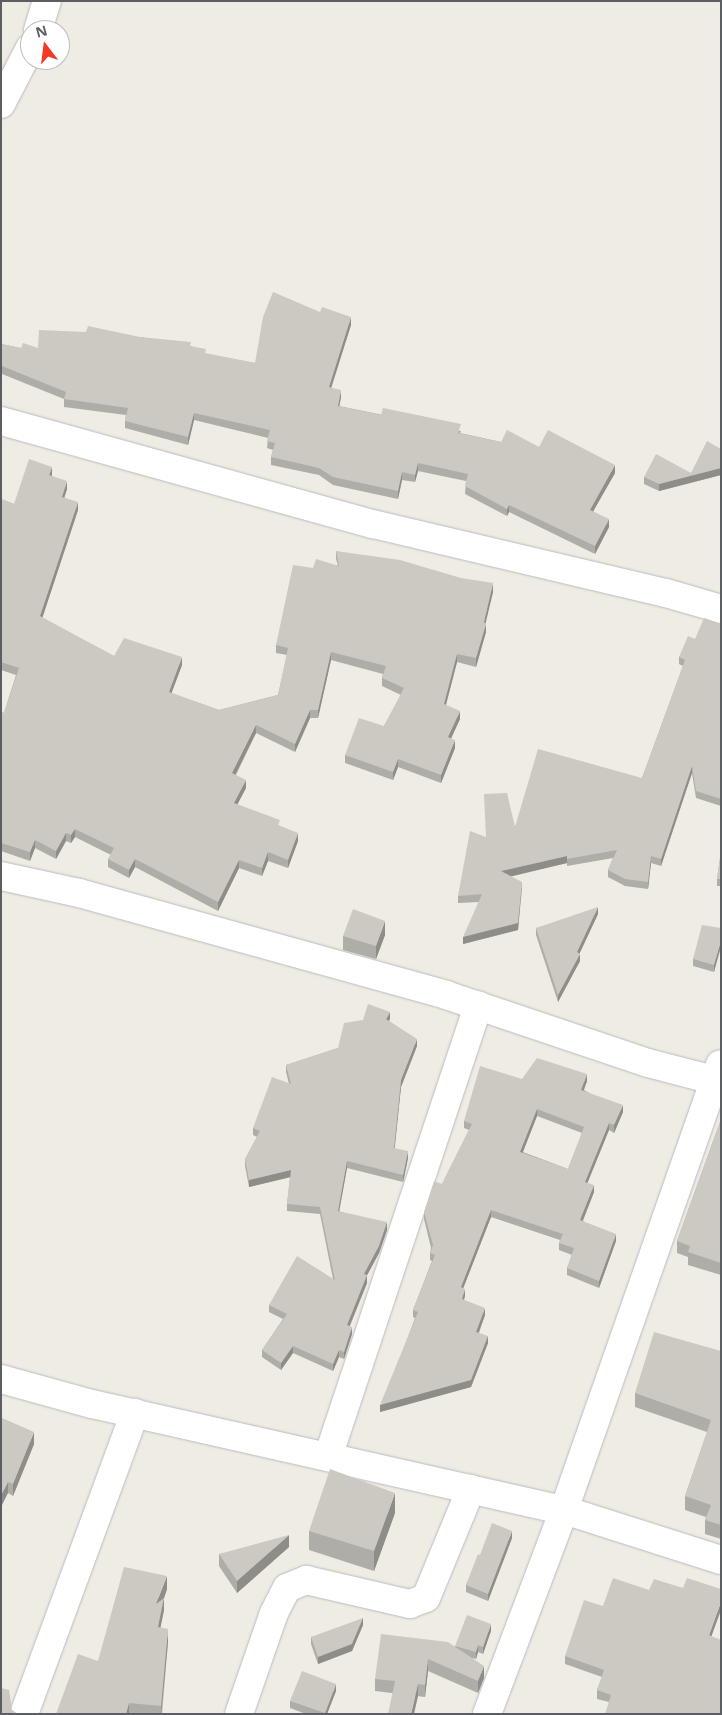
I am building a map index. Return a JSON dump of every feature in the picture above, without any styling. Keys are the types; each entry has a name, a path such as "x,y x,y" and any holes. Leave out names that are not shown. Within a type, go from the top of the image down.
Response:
{"street":[{"path":"41,20 48,1"},
{"path":"1,104 20,67"},
{"path":"1,421 373,524 666,593 721,610"},
{"path":"1,876 79,893 478,1005 648,1063 719,1075 564,1510 487,1714"},
{"path":"328,1457 478,1005"},
{"path":"1,1379 134,1413 564,1510 721,1560"},
{"path":"24,1714 134,1413"},
{"path":"239,1714 274,1613 286,1588 306,1580 410,1604 426,1598 471,1489"}],"building":[{"path":"273,292 320,312 322,307 351,317 329,387 341,390 338,406 381,415 383,408 461,424 458,433 501,442 507,430 539,447 548,430 615,465 590,510 609,519 595,546 509,505 507,509 465,486 468,474 418,463 415,475 402,472 398,491 333,477 319,468 271,457 275,443 267,441 270,430 194,413 188,437 125,421 128,408 64,399 66,392 2,366 1,369 1,344 21,348 23,343 38,348 39,330 86,332 88,326 140,337 191,342 190,346 206,349 205,353 255,363 263,317"},
{"path":"707,441 721,449 721,468 659,484 644,477 656,454 691,473"},
{"path":"29,459 52,467 49,475 67,481 62,497 78,502 40,616 114,656 124,638 182,657 169,692 219,710 278,695 288,648 276,645 293,565 313,568 316,559 339,566 336,551 400,560 461,578 493,583 484,622 486,624 476,658 457,654 444,704 460,711 448,737 455,740 441,775 398,759 393,772 345,755 359,718 384,726 404,688 382,678 386,666 331,652 318,710 310,710 295,744 256,725 232,773 246,780 234,803 280,820 278,825 298,833 288,860 268,852 262,868 239,860 218,902 135,859 129,870 108,859 114,848 75,829 71,835 66,833 56,851 35,840 30,852 1,843 1,712 4,713 19,668 1,662 1,499 14,504"},
{"path":"704,618 721,624 721,799 696,791 692,766 661,859 651,856 648,882 625,879 608,870 617,850 567,859 567,856 501,871 522,882 518,923 463,937 482,894 458,896 470,831 486,837 484,794 507,793 515,827 538,749 642,778 685,660 679,657 688,636 695,639"},
{"path":"721,851 721,879 717,879"},
{"path":"598,907 577,952 580,954 558,995 536,928"},
{"path":"353,909 385,921 376,946 343,936"},
{"path":"702,925 721,928 721,940 714,965 693,959"},
{"path":"368,1004 390,1012 386,1019 417,1039 401,1080 394,1148 408,1151 404,1171 403,1175 347,1161 338,1211 387,1222 379,1246 364,1274 367,1275 347,1325 352,1327 344,1352 339,1350 333,1364 293,1346 281,1363 262,1350 287,1314 269,1305 297,1256 335,1280 320,1207 287,1204 291,1170 249,1180 245,1159 260,1131 253,1128 272,1077 291,1084 286,1065 338,1048 344,1023 363,1020"},
{"path":"537,1058 587,1074 581,1090 623,1105 614,1125 609,1123 585,1182 594,1185 580,1220 616,1234 599,1281 567,1268 574,1248 559,1243 563,1234 491,1210 461,1287 465,1289 462,1299 485,1308 476,1332 488,1336 471,1380 380,1405 418,1312 413,1310 435,1255 430,1253 433,1245 424,1212 434,1181 442,1184 472,1124 464,1121 480,1066 522,1079","holes":["537,1109 584,1127 568,1169 520,1152"]},
{"path":"721,1119 721,1263 688,1252 690,1246 677,1241"},
{"path":"654,1332 721,1351 721,1525 705,1520 711,1505 685,1496 711,1420 635,1393"},
{"path":"1,1418 34,1432 13,1484 8,1482 1,1495"},
{"path":"330,1469 395,1493 374,1551 309,1531"},
{"path":"492,1523 512,1531 488,1594 466,1585"},
{"path":"289,1535 237,1581 219,1554"},
{"path":"124,1567 167,1576 156,1604 164,1598 158,1627 168,1629 161,1706 129,1703 126,1714 56,1714 78,1654 98,1661"},
{"path":"613,1578 649,1590 654,1579 683,1588 687,1578 721,1589 721,1602 709,1635 721,1640 721,1714 605,1714 611,1695 597,1690 604,1670 565,1656 584,1600 603,1606"},
{"path":"467,1615 491,1624 483,1647 478,1645 476,1652 455,1646"},
{"path":"363,1618 352,1644 318,1657 311,1637"},
{"path":"381,1634 448,1642 484,1666 478,1681 428,1659 425,1685 418,1684 411,1714 388,1714 395,1681 375,1679"},
{"path":"302,1671 336,1684 325,1713 290,1701"},
{"path":"1,1688 9,1690 12,1710 18,1714 1,1714"}]}
